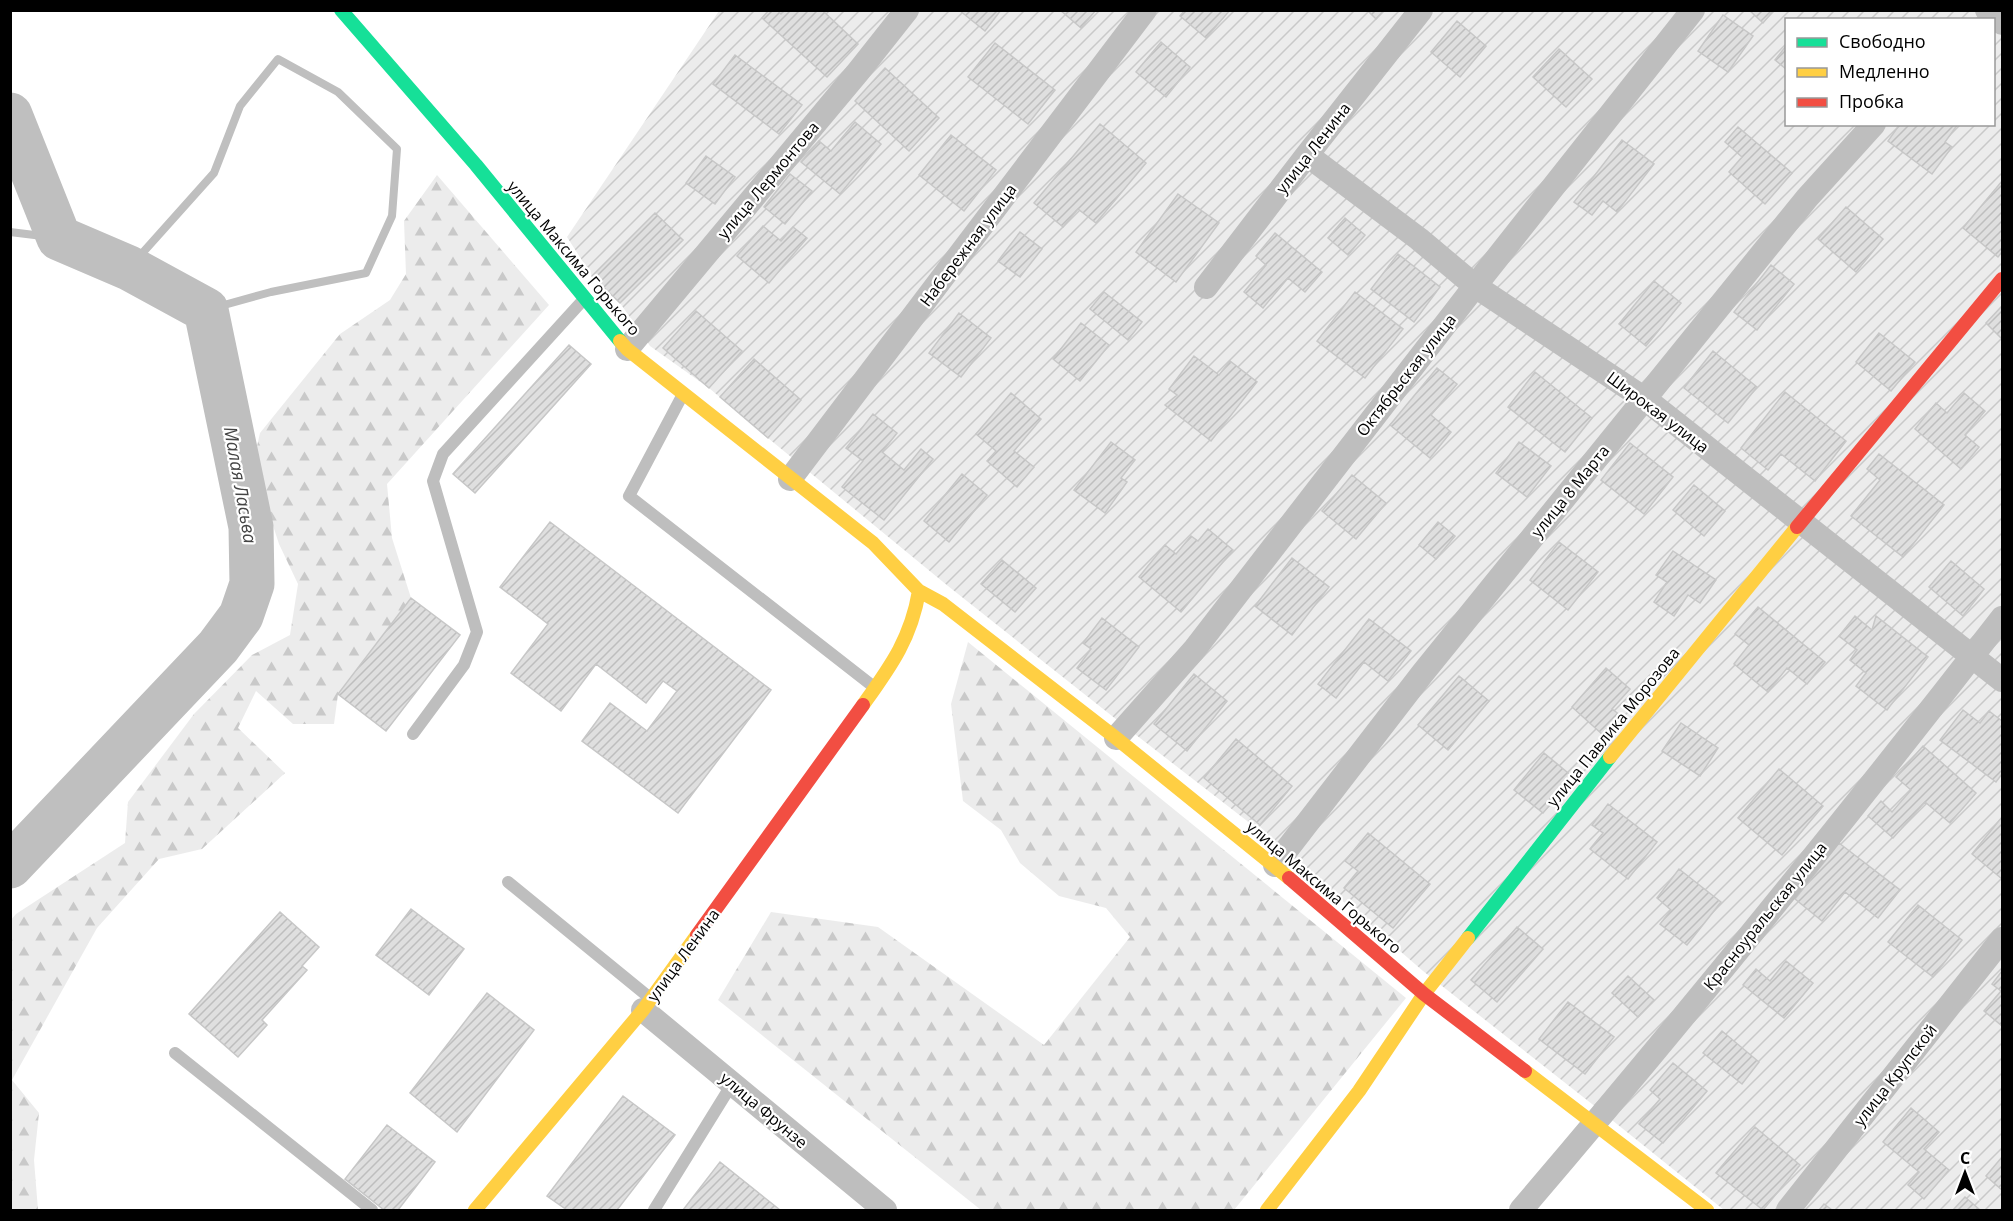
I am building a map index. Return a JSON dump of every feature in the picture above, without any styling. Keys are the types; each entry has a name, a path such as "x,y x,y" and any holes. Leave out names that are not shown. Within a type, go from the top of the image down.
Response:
{"street":[{"name":"улица Максима Горького","path":"341,10 476,165 627,349 873,543 919,591 943,604 1275,865 1424,994 1707,1210"},
{"name":"улица Лермонтова","path":"627,349 907,10"},
{"name":"Набережная улица","path":"790,479 1145,10"},
{"name":"улица Ленина","path":"1206,287 1421,10"},
{"name":"Октябрьская улица","path":"1116,738 1194,650 1475,286 1693,10"},
{"path":"1987,10 2002,23"},
{"name":"улица 8 Марта","path":"1275,865 1422,674 1807,198 1872,126"},
{"name":"Широкая улица","path":"1307,155 1419,239 1475,286 1645,399 2002,680"},
{"name":"улица Павлика Морозова","path":"1267,1210 1359,1092 1424,994 1566,812 2002,279"},
{"path":"875,688 904,644 916,609 919,591"},
{"name":"Красноуральская улица","path":"1521,1210 1594,1125 1881,774 2002,618"},
{"name":"улица Ленина","path":"475,1210 647,1004 875,688"},
{"name":"улица Крупской","path":"1788,1210 2002,939"},
{"name":"улица Фрунзе","path":"647,1004 732,1084 885,1210"}],"lane":[{"path":"413,734 464,665 477,632 434,481 443,454 585,298"},
{"path":"683,393 629,496 875,688"},
{"path":"508,882 647,1004"},
{"path":"175,1053 372,1210"},
{"path":"654,1210 732,1084"}],"green space":[{"path":"719,11 2002,11 2002,1210 1724,1210 1423,971 1278,845 948,586 709,388 650,346 620,303 592,276 567,237"},
{"path":"437,175 549,305 387,484 392,538 411,598 338,694 334,724 293,724 256,691 238,728 285,773 202,849 159,859 97,928 12,1080 39,1113 34,1160 38,1210 11,1210 10,921 16,914 125,843 128,802 194,714 252,655 290,635 298,584 279,544 253,464 260,433 340,334 390,300 406,274 404,221"},
{"path":"968,642 1406,998 1234,1210 981,1210 718,1000 771,912 878,927 1044,1045 1130,937 1106,908 1059,896 1020,863 1001,830 963,801 951,704"}],"building":[{"path":"769,10 777,10 781,14 785,10 822,10 858,44 827,77 762,18"},
{"path":"959,10 1001,10 985,31"},
{"path":"1060,10 1096,10 1081,28"},
{"path":"1185,10 1230,10 1206,38 1180,16"},
{"path":"1367,10 1384,10 1376,19"},
{"path":"1749,10 1774,10 1763,23"},
{"path":"1723,15 1753,36 1728,72 1698,51"},
{"path":"1457,21 1486,46 1460,77 1431,52"},
{"path":"1161,42 1190,67 1166,97 1136,72"},
{"path":"995,43 1055,90 1028,124 968,77"},
{"path":"1785,47 1785,68 1775,60"},
{"path":"1559,49 1592,79 1566,107 1533,77"},
{"path":"735,55 802,105 779,134 713,84"},
{"path":"885,68 939,118 909,151 855,101"},
{"path":"855,122 881,144 840,194 801,162 819,141 831,151"},
{"path":"1100,124 1146,163 1096,223 1078,209 1063,227 1034,203"},
{"path":"1899,126 1957,126 1945,142 1952,147 1932,174 1888,141"},
{"path":"1738,127 1792,173 1765,204 1729,172 1742,157 1725,142"},
{"path":"951,135 996,170 964,211 919,175"},
{"path":"1622,140 1654,164 1617,212 1603,201 1592,215 1574,202"},
{"path":"706,156 735,177 715,204 686,183"},
{"path":"790,174 812,191 785,224 764,207"},
{"path":"2002,181 2002,252 1998,257 1963,228"},
{"path":"1178,194 1219,223 1176,282 1136,252"},
{"path":"1846,207 1883,239 1856,272 1818,239"},
{"path":"655,213 683,240 620,303 592,276"},
{"path":"1345,218 1365,235 1348,255 1328,238"},
{"path":"763,226 781,241 793,227 807,238 769,283 737,256"},
{"path":"1020,232 1042,249 1020,277 998,261"},
{"path":"1275,233 1322,272 1305,292 1288,278 1263,308 1244,292 1266,265 1256,256"},
{"path":"1398,254 1440,287 1414,322 1371,289"},
{"path":"1771,265 1794,284 1757,330 1734,312"},
{"path":"1654,281 1681,303 1646,346 1619,324"},
{"path":"1104,292 1142,322 1128,340 1090,309"},
{"path":"1355,292 1403,329 1365,378 1317,341"},
{"path":"2002,306 2002,339 1986,323"},
{"path":"696,311 742,351 709,388 663,348"},
{"path":"959,313 991,338 961,377 929,353"},
{"path":"1081,323 1109,345 1080,381 1053,359"},
{"path":"1879,333 1915,362 1891,391 1856,362"},
{"path":"569,345 591,364 475,493 453,474"},
{"path":"1713,351 1757,387 1728,423 1684,388"},
{"path":"1194,356 1219,375 1230,361 1257,382 1211,441 1165,405 1177,395 1169,389"},
{"path":"754,359 801,400 768,438 720,397"},
{"path":"1437,368 1457,384 1431,415 1451,432 1430,458 1390,425"},
{"path":"1535,372 1592,418 1565,452 1508,407"},
{"path":"1785,392 1846,441 1815,481 1781,454 1768,470 1741,448"},
{"path":"1011,393 1041,419 1014,451 1034,467 1017,487 987,461 996,451 976,434"},
{"path":"1964,393 1985,411 1965,435 1979,447 1961,469 1915,429 1936,403 1947,413"},
{"path":"873,414 897,433 882,452 904,470 921,449 933,459 884,520 842,487 863,461 846,448"},
{"path":"1111,442 1135,460 1121,478 1127,482 1105,513 1074,490"},
{"path":"1519,442 1551,466 1527,497 1496,473"},
{"path":"1630,443 1673,477 1644,514 1601,480"},
{"path":"1879,454 1944,505 1903,557 1851,516 1880,480 1867,469"},
{"path":"962,474 987,495 949,542 924,521"},
{"path":"1352,475 1386,503 1356,539 1322,511"},
{"path":"1694,485 1725,511 1704,536 1673,510"},
{"path":"550,522 771,690 678,813 582,741 610,703 647,731 677,691 663,681 646,703 596,664 561,711 511,673 548,624 500,587"},
{"path":"1438,522 1455,536 1436,559 1419,545"},
{"path":"1208,529 1233,550 1181,612 1139,577 1165,545 1176,554 1191,536 1198,541"},
{"path":"1559,542 1598,572 1568,610 1530,580"},
{"path":"1673,551 1716,580 1700,603 1688,595 1674,616 1654,602 1667,582 1656,575"},
{"path":"1292,558 1329,587 1292,635 1255,606"},
{"path":"1002,560 1036,588 1015,612 981,584"},
{"path":"1951,561 1984,589 1963,616 1929,587"},
{"path":"411,598 460,635 386,731 338,694"},
{"path":"1758,607 1825,662 1807,684 1787,668 1768,692 1734,664 1749,645 1735,634"},
{"path":"1855,616 1872,630 1876,616 1928,657 1887,710 1856,686 1866,673 1850,660 1857,650 1839,636"},
{"path":"1102,618 1139,647 1106,690 1077,668 1091,649 1083,643"},
{"path":"1369,619 1411,651 1388,681 1364,662 1336,698 1318,684"},
{"path":"1606,668 1630,689 1612,709 1620,715 1603,735 1572,707"},
{"path":"1194,674 1227,701 1187,751 1154,724"},
{"path":"1459,676 1489,701 1448,750 1418,725"},
{"path":"1963,710 1980,723 1989,711 2002,721 2002,774 1996,782 1940,740"},
{"path":"1681,723 1718,748 1700,776 1662,751"},
{"path":"1236,739 1292,786 1260,825 1204,778"},
{"path":"1923,746 1976,793 1950,823 1925,802 1893,838 1868,816 1881,801 1892,812 1911,790 1896,777"},
{"path":"1544,753 1573,777 1543,813 1514,790"},
{"path":"1779,769 1823,806 1782,855 1738,818"},
{"path":"1608,804 1657,842 1628,879 1590,849 1603,833 1592,825"},
{"path":"2002,817 2002,879 1972,854"},
{"path":"1368,833 1430,884 1393,928 1344,888 1358,871 1345,861"},
{"path":"1839,843 1900,890 1878,918 1845,892 1822,921 1795,899"},
{"path":"1679,869 1721,902 1687,945 1660,924 1671,910 1657,898"},
{"path":"1918,905 1962,940 1933,977 1888,942"},
{"path":"411,909 464,949 429,995 376,955"},
{"path":"280,912 319,947 302,966 307,970 262,1020 267,1025 238,1057 189,1014"},
{"path":"1517,927 1543,949 1497,1002 1471,980"},
{"path":"1786,961 1813,983 1784,1018 1743,985 1756,969 1770,981"},
{"path":"2002,971 2002,1026 1984,1011 2001,991 1992,984"},
{"path":"1628,976 1654,1000 1638,1017 1612,993"},
{"path":"487,993 534,1030 457,1132 410,1093"},
{"path":"1568,1002 1614,1037 1585,1074 1539,1039"},
{"path":"1722,1031 1759,1062 1742,1084 1703,1053"},
{"path":"1673,1063 1707,1091 1663,1143 1639,1124 1660,1099 1650,1090"},
{"path":"623,1096 675,1135 617,1210 567,1210 547,1196"},
{"path":"1911,1108 1939,1132 1924,1149 1949,1170 1924,1199 1908,1185 1919,1172 1883,1142"},
{"path":"387,1125 435,1162 398,1210 384,1210 345,1179"},
{"path":"1755,1127 1800,1165 1763,1210 1716,1173"},
{"path":"2002,1157 2002,1190 1986,1176"},
{"path":"720,1162 780,1210 683,1210"},
{"path":"1965,1197 1980,1210 1953,1210"},
{"path":"1824,1204 1832,1210 1819,1210"}],"waterway":[{"path":"129,268 214,173 240,106 278,59 338,92 397,149 392,216 366,273 271,292 206,310"},
{"name":"Малая Ласьва","path":"10,115 59,238 129,268 206,310 251,527 252,584 241,616 218,647 10,866"},
{"path":"10,232 59,238"}],"traffic: fast":[{"path":"341,10 476,165 620,341"},
{"path":"1468,938 1610,757"}],"traffic: slow":[{"path":"620,341 627,349 873,543 919,591 905,638 863,705"},
{"path":"1610,757 1797,527"},
{"path":"919,591 943,604 1116,738 1289,878"},
{"path":"475,1210 643,1010 697,935"},
{"path":"1267,1210 1359,1091 1424,994 1468,938"},
{"path":"1525,1071 1707,1210"}],"traffic: jam":[{"path":"1797,527 2002,279"},
{"path":"697,935 863,705"},
{"path":"1289,878 1424,994 1525,1071"}]}
